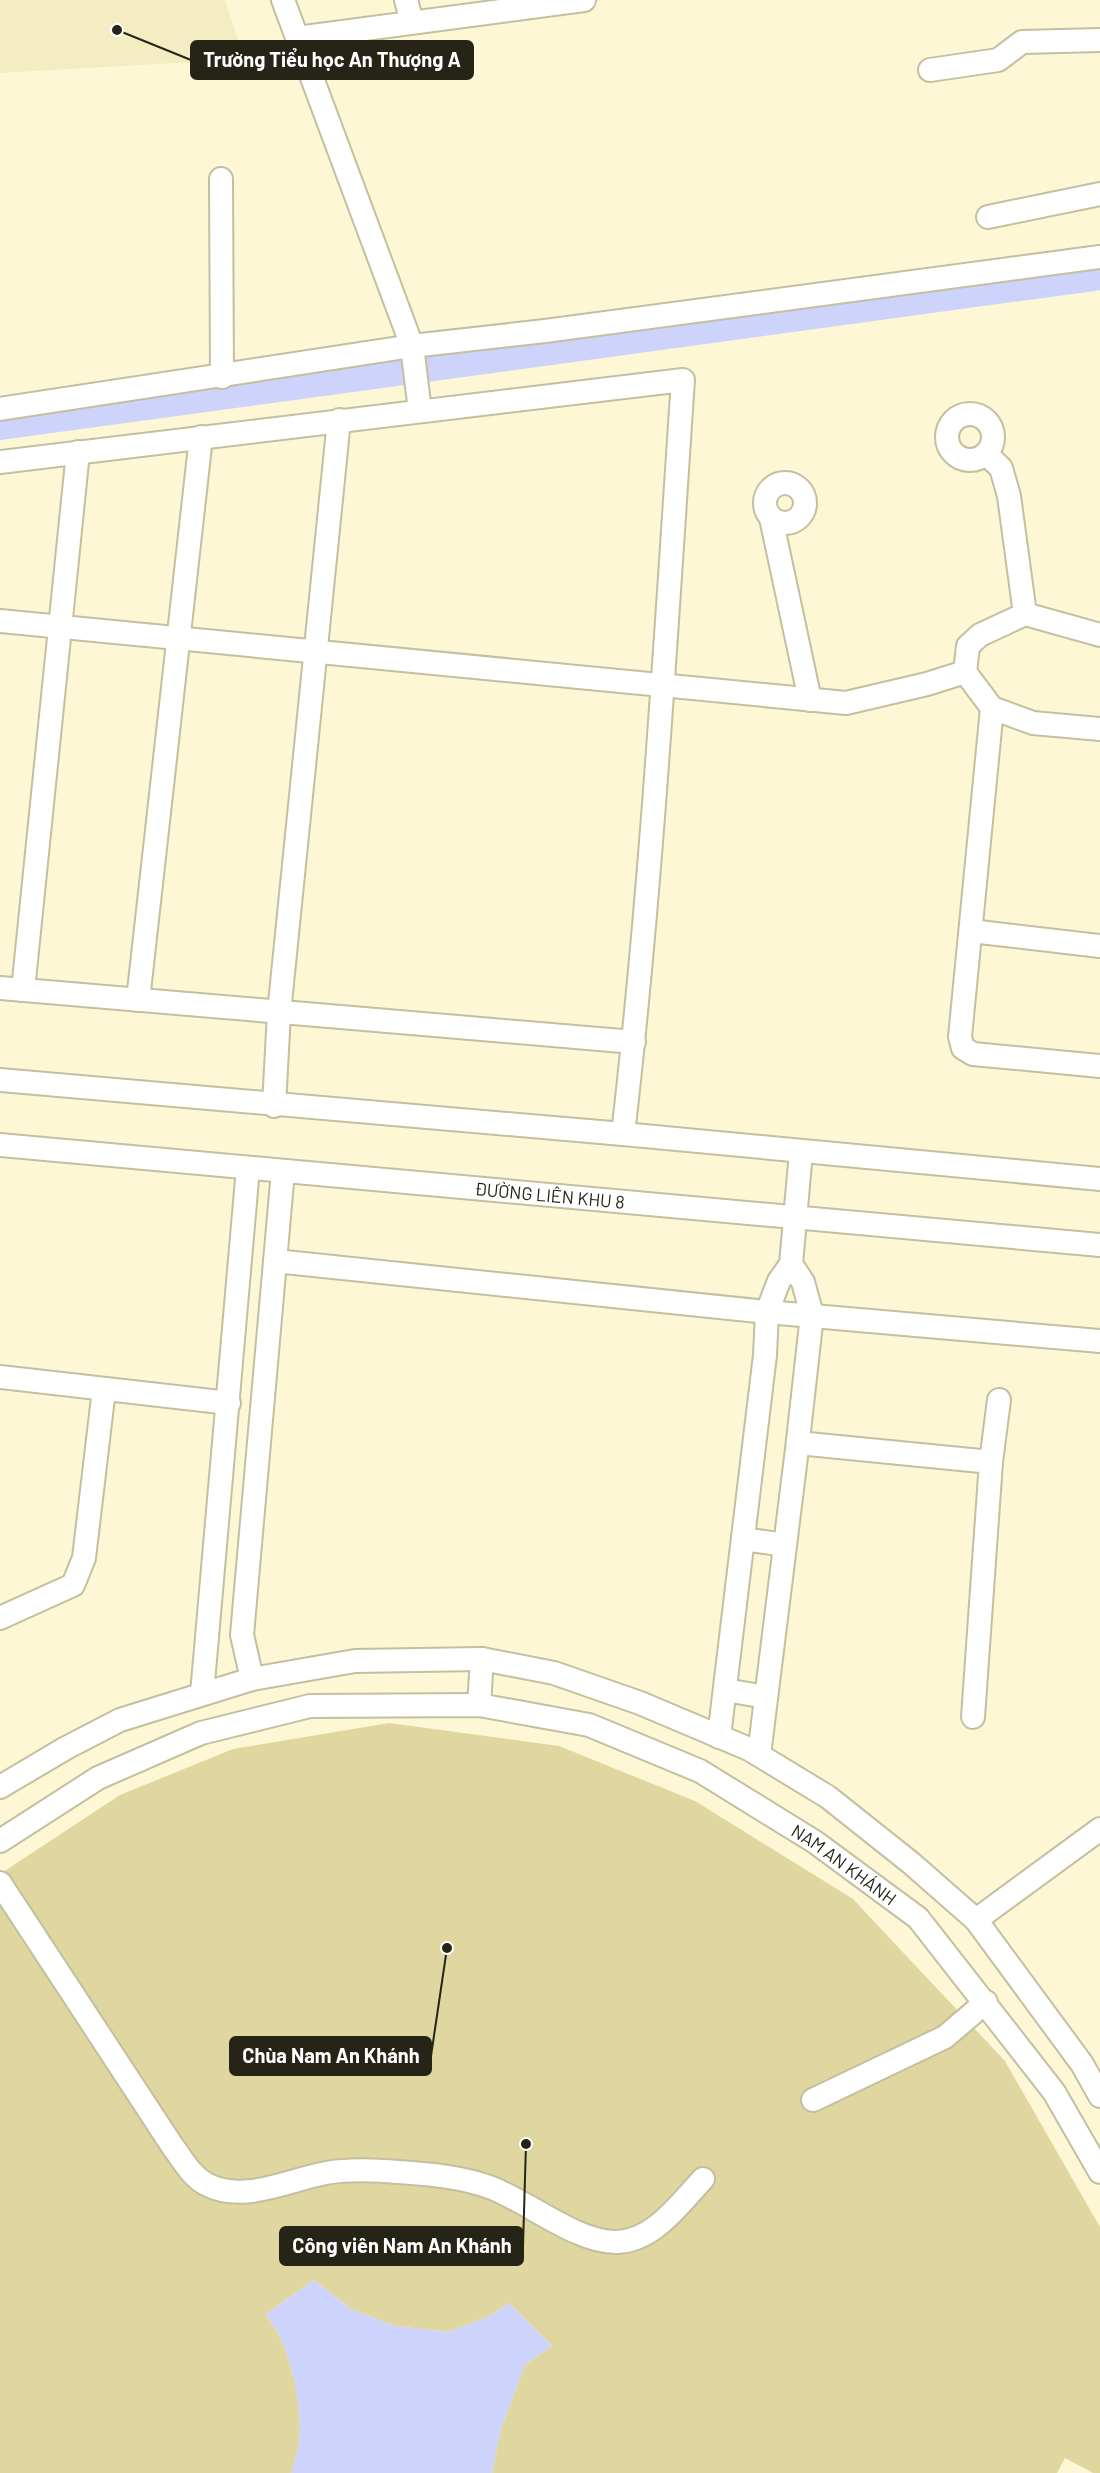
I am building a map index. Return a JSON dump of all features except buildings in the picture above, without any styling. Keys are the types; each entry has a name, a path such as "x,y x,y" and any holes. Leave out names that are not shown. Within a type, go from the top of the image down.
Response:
{"street":[{"path":"283,0 412,347 419,410"},
{"path":"406,0 411,22"},
{"path":"297,38 584,0"},
{"path":"930,70 998,60 1022,42 1100,40"},
{"path":"221,179 222,377"},
{"path":"988,217 1100,194"},
{"path":"0,410 412,347 1100,257"},
{"path":"0,462 683,380 634,1042 623,1134"},
{"path":"274,1106 279,1013 339,420"},
{"path":"138,1000 201,437"},
{"path":"23,990 78,452"},
{"path":"986,454 1001,468 1010,496 1025,614"},
{"path":"771,518 810,700"},
{"path":"1100,635 1025,614 980,635 968,646 966,672 992,708 1033,723 1100,729"},
{"path":"0,621 846,703 927,684 966,672"},
{"path":"992,708 960,1037 963,1048 973,1054 1100,1066"},
{"path":"970,931 1100,946"},
{"path":"0,988 634,1042"},
{"path":"0,1080 274,1106 623,1134 1100,1179"},
{"name":"ĐƯỜNG LIÊN KHU 8","path":"0,1145 1100,1245"},
{"path":"719,1737 765,1355 767,1312 778,1281 791,1264 801,1152"},
{"path":"202,1694 248,1168"},
{"path":"252,1679 242,1635 283,1171"},
{"path":"275,1261 767,1312 812,1314 1100,1341"},
{"path":"759,1755 812,1314 803,1282 791,1264"},
{"path":"0,1377 229,1402"},
{"path":"0,1618 73,1585 84,1558 104,1389"},
{"path":"973,1717 991,1462 999,1400"},
{"path":"798,1443 991,1462"},
{"path":"221,1487 255,1492"},
{"path":"743,1539 785,1545"},
{"path":"0,1787 66,1748 120,1720 252,1679 355,1661 482,1659 554,1673 640,1702 759,1755 828,1797 911,1863 976,1920 1082,2064 1100,2096"},
{"path":"479,1705 482,1659"},
{"path":"725,1690 766,1697"},
{"name":"NAM AN KHÁNH","path":"0,1841 98,1778 201,1733 310,1706 479,1705 589,1725 700,1771 815,1842 918,1918 986,2002 1054,2092 1100,2172"},
{"path":"976,1920 1100,1829"},
{"path":"0,1883 173,2147 193,2174 214,2188 232,2191 258,2190 327,2173 358,2170 446,2177 491,2188 596,2240 618,2242 633,2239 660,2225 703,2179"},
{"path":"813,2100 945,2037 986,2002"}],"shaded area":[{"path":"0,0 225,0 244,59 0,73"},
{"path":"389,1723 559,1746 695,1801 853,1899 1005,2061 1100,2227 1100,2473 1093,2473 1065,2458 1057,2473 492,2473 501,2428 525,2365 552,2346 509,2303 490,2316 448,2332 395,2326 351,2309 314,2280 266,2314 284,2346 297,2393 299,2442 291,2473 0,2473 0,1874 120,1795 233,1749"}],"water":[{"path":"314,2280 351,2309 395,2326 448,2332 490,2316 509,2303 552,2346 525,2365 501,2428 492,2473 291,2473 299,2442 297,2393 284,2346 266,2314"}],"waterway":[{"path":"0,421 1100,271"}],"place":[{"name":"Trường Tiểu học An Thượng A","path":"117,30"},
{"name":"Chùa Nam An Khánh","path":"447,1948"},
{"name":"Công viên Nam An Khánh","path":"526,2144"}]}
